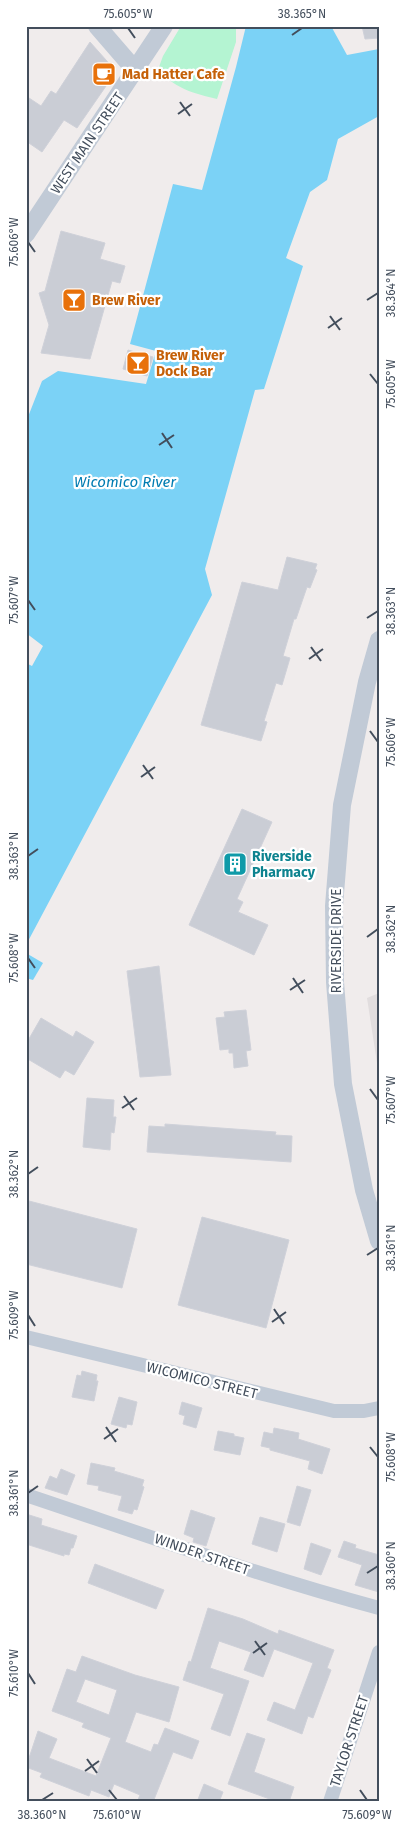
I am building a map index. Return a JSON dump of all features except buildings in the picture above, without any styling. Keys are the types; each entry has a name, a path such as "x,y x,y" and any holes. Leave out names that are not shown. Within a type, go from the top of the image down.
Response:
{"street":[{"path":"97,26 136,70"},
{"name":"WEST MAIN STREET","path":"26,234 164,26"},
{"name":"RIVERSIDE DRIVE","path":"379,640 367,682 342,805 334,906 335,982 343,1084 364,1190 379,1241"},
{"name":"WICOMICO STREET","path":"26,1337 334,1411 364,1411 379,1408"},
{"name":"WINDER STREET","path":"26,1494 320,1593 379,1608"},
{"name":"TAYLOR STREET","path":"330,1802 379,1652"}],"shaded area":[{"path":"379,993 379,1076 367,998"}],"green space":[{"path":"181,26 236,26 236,42 217,99 184,89 170,80 159,67 163,56"}],"water":[{"name":"Wicomico River","path":"246,26 331,26 347,55 379,49 379,116 338,139 327,180 310,192 286,258 303,266 264,389 255,390 205,569 212,595 26,945 26,663 32,666 43,646 26,633 26,422 42,381 58,371 146,384 156,351 130,344 173,184 202,190"},
{"path":"26,953 43,963 33,980 26,978"}],"place":[{"name":"Mad Hatter Cafe","path":"104,74"},
{"name":"Brew River","path":"74,300"},
{"name":"Brew River Dock Bar","path":"138,363"},
{"name":"Riverside Pharmacy","path":"235,864"}]}
